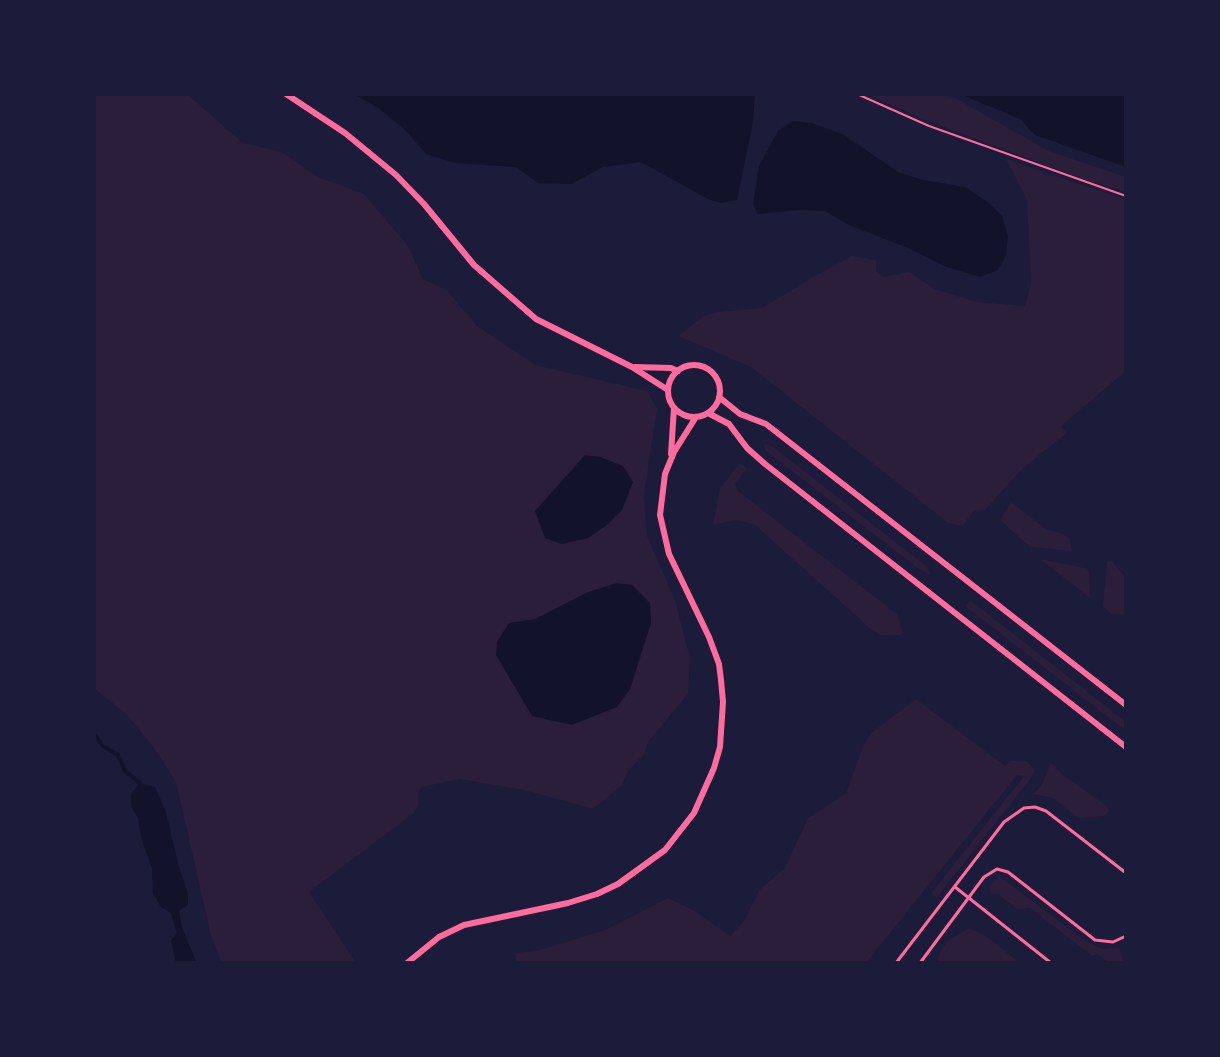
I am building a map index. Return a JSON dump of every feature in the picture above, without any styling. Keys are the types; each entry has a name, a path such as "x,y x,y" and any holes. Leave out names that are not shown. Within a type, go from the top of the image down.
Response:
{"street":[{"path":"286,94 345,133 396,175 474,265 536,319 632,367 668,390"},
{"path":"407,963 439,937 464,925 568,903 618,884 665,850 694,813 720,747 723,702 719,664 663,535 661,494 671,458 674,408 668,390 673,376 693,365 708,369 718,381 719,397 708,413 696,417 674,408"},
{"path":"632,367 678,371"},
{"path":"719,397 740,414 766,424 1126,705"},
{"path":"708,413 729,424 747,448 765,464 1126,747"},
{"path":"671,458 696,417"}],"lane":[{"path":"896,963 1009,817 1024,808 1035,807 1046,811 1126,873"},
{"path":"920,963 984,877 991,871 1002,869 1095,940 1113,942 1126,936"},
{"path":"955,887 1051,963"}],"path":[{"path":"857,94 952,134 1126,196"}],"shaded area":[{"path":"94,94 187,94 243,143 282,152 318,177 364,194 408,246 423,279 447,290 477,326 535,365 647,391 657,408 644,495 647,536 675,600 690,658 688,694 648,742 645,753 628,771 621,786 593,809 524,790 460,779 422,787 414,813 309,892 356,963 222,963 211,936 176,782 128,716 94,688"},
{"path":"354,94 755,94 753,122 737,200 722,203 708,199 641,162 603,167 571,184 538,183 516,167 455,163 426,154 406,131 380,109"},
{"path":"866,94 945,94 1049,151 1126,177 1126,192 1088,181 923,119"},
{"path":"960,94 1126,94 1126,167 1035,135 1020,119"},
{"path":"793,121 812,123 844,135 898,172 965,187 989,203 1002,216 1008,236 1006,255 998,270 980,277 947,267 849,225 825,211 758,214 753,205 759,166 778,131"},
{"path":"1006,159 1126,200 1126,371 1061,426 1067,433 1022,469 985,510 974,511 962,526 948,523 751,367 678,336 705,315 762,308 852,256 876,260 876,271 883,277 909,272 935,289 977,302 1025,306 1031,283 1027,200"},
{"path":"766,444 925,565 931,574 915,566 766,451"},
{"path":"585,455 623,466 633,482 622,510 588,538 562,544 545,538 535,511"},
{"path":"740,463 747,468 735,484 738,491 897,614 903,632 901,635 882,635 873,631 754,524 736,520 713,525 720,488"},
{"path":"1011,502 1046,529 1070,539 1072,551 1030,547 1000,520"},
{"path":"1040,559 1085,568 1089,572 1090,598"},
{"path":"1111,560 1126,578 1126,615 1111,614 1103,606 1107,562"},
{"path":"617,583 632,585 650,603 651,623 630,689 617,707 572,725 532,716 496,655 497,642 509,623 535,619 588,592"},
{"path":"970,600 1126,722 1126,731 965,606"},
{"path":"916,699 1005,766 1010,761 1026,761 1035,769 938,896 933,896 932,892 1024,776 1017,775 866,963 517,963 515,953 537,951 605,930 668,898 693,910 730,936 744,921 759,890 785,868 808,818 846,793 871,733"},
{"path":"1051,763 1107,806 1109,812 1104,816 1078,818 1053,798 1033,794 1041,786"},
{"path":"140,783 155,787 166,812 188,893 188,905 179,911 182,928 197,963 176,963 171,941 177,933 171,913 161,907 153,894 152,868 138,818 131,806 131,794"},
{"path":"999,876 1087,942 1103,949 1119,948 1124,963 1108,963 1098,954 1092,956 1030,908 1017,909 998,894 991,895 989,886"},
{"path":"969,928 986,936 1020,963 937,963 941,950 950,939"}],"waterway":[{"path":"94,734 103,746 118,755 125,771 140,783"}]}
